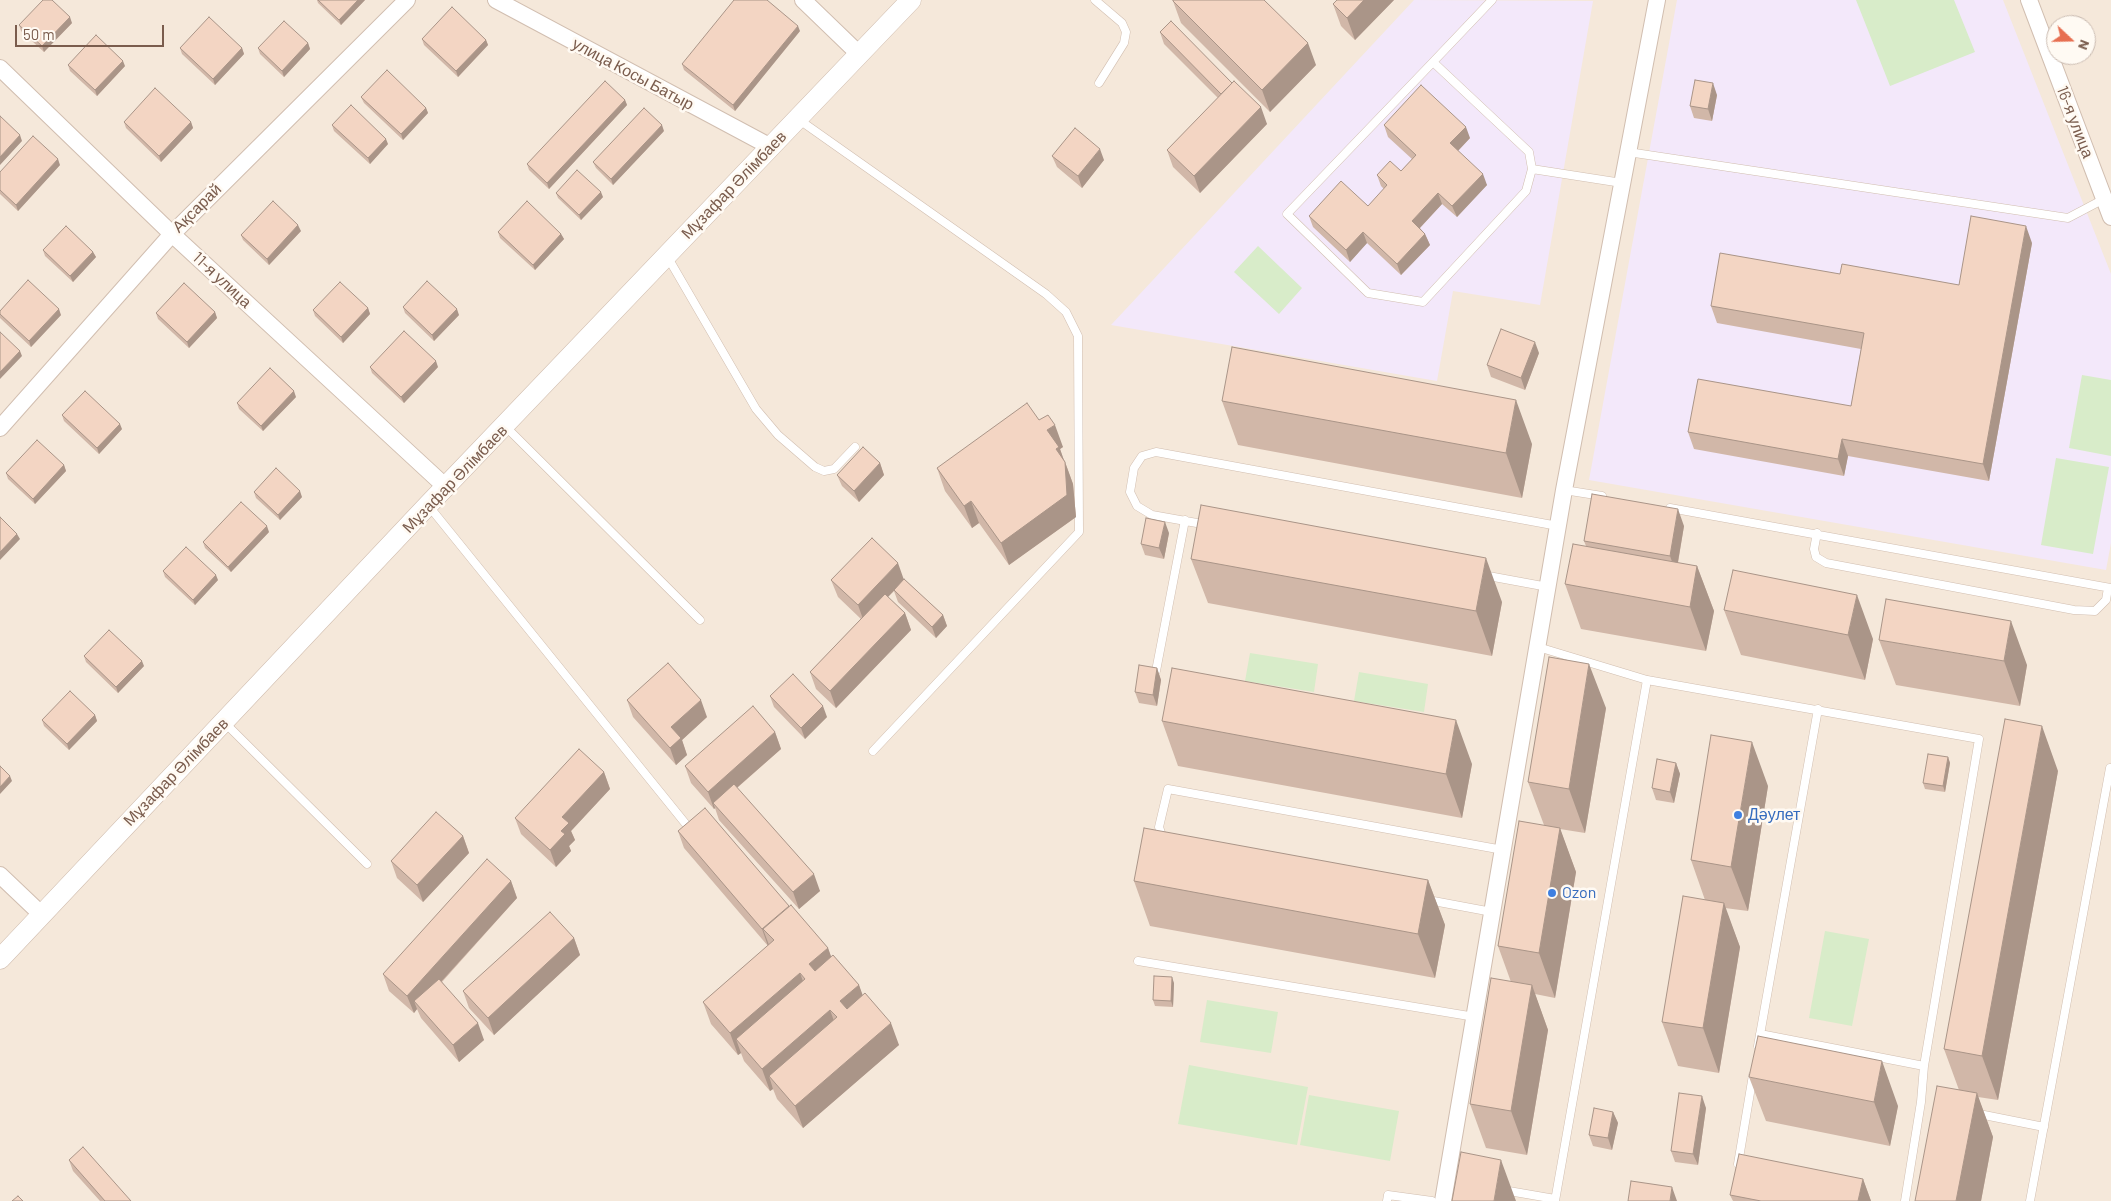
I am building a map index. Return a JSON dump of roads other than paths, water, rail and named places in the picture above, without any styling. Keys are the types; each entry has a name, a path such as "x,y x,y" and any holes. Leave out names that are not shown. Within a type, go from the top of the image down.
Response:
{"street":[{"name":"Ақсарай","path":"0,428 172,234 406,0"},
{"name":"улица Косы Батыр","path":"496,0 771,147"},
{"path":"803,0 859,54"},
{"name":"Мұзафар Әлімбаев","path":"0,959 428,505 447,488 911,0"},
{"path":"1443,1201 1451,1181 1492,912 1564,490 1657,0"},
{"name":"16-я улица","path":"2029,0 2111,217"},
{"name":"11-я улица","path":"0,68 172,234 447,488"},
{"path":"0,875 41,914"}],"lane":[{"path":"1095,0 1122,23 1126,32 1124,43 1099,84"},
{"path":"1433,62 1529,152 1532,168 1526,191 1423,302 1368,293 1287,214 1492,0"},
{"path":"798,119 1046,294 1066,312 1078,336 1079,532 873,750"},
{"path":"1628,152 2068,218 2104,199"},
{"path":"1532,168 1622,183"},
{"path":"667,256 756,409 778,435 815,467 824,471 834,469 855,447"},
{"path":"506,426 700,620"},
{"path":"1212,526 1152,515 1137,506 1130,492 1134,468 1142,456 1156,452 1558,526"},
{"path":"1564,490 1613,498"},
{"path":"428,505 685,822"},
{"path":"1662,506 1817,533 2109,588 2106,600 2095,611 2074,610 2035,603 1826,563 1816,558 1814,549 1817,533"},
{"path":"1156,671 1185,520"},
{"path":"1471,573 1548,587"},
{"path":"1538,647 1648,680 1979,739 1924,1066 1921,1102 1905,1201"},
{"path":"1492,1188 1555,1200 1648,680"},
{"path":"1757,1054 1818,710"},
{"path":"224,722 367,864"},
{"path":"2030,1201 2110,768"},
{"path":"1169,845 1163,840 1159,827 1168,789 1504,850"},
{"path":"1416,897 1492,912"},
{"path":"1138,961 1475,1017"},
{"path":"1760,1034 1924,1066"},
{"path":"1736,1172 1755,1064"},
{"path":"1921,1102 1930,1104"},
{"path":"1968,1112 2044,1127"},
{"path":"1387,1201 1388,1195 1432,1201"}],"place":[{"name":"Дәулет","path":"1738,815"},
{"name":"Ozon","path":"1552,893"}]}
